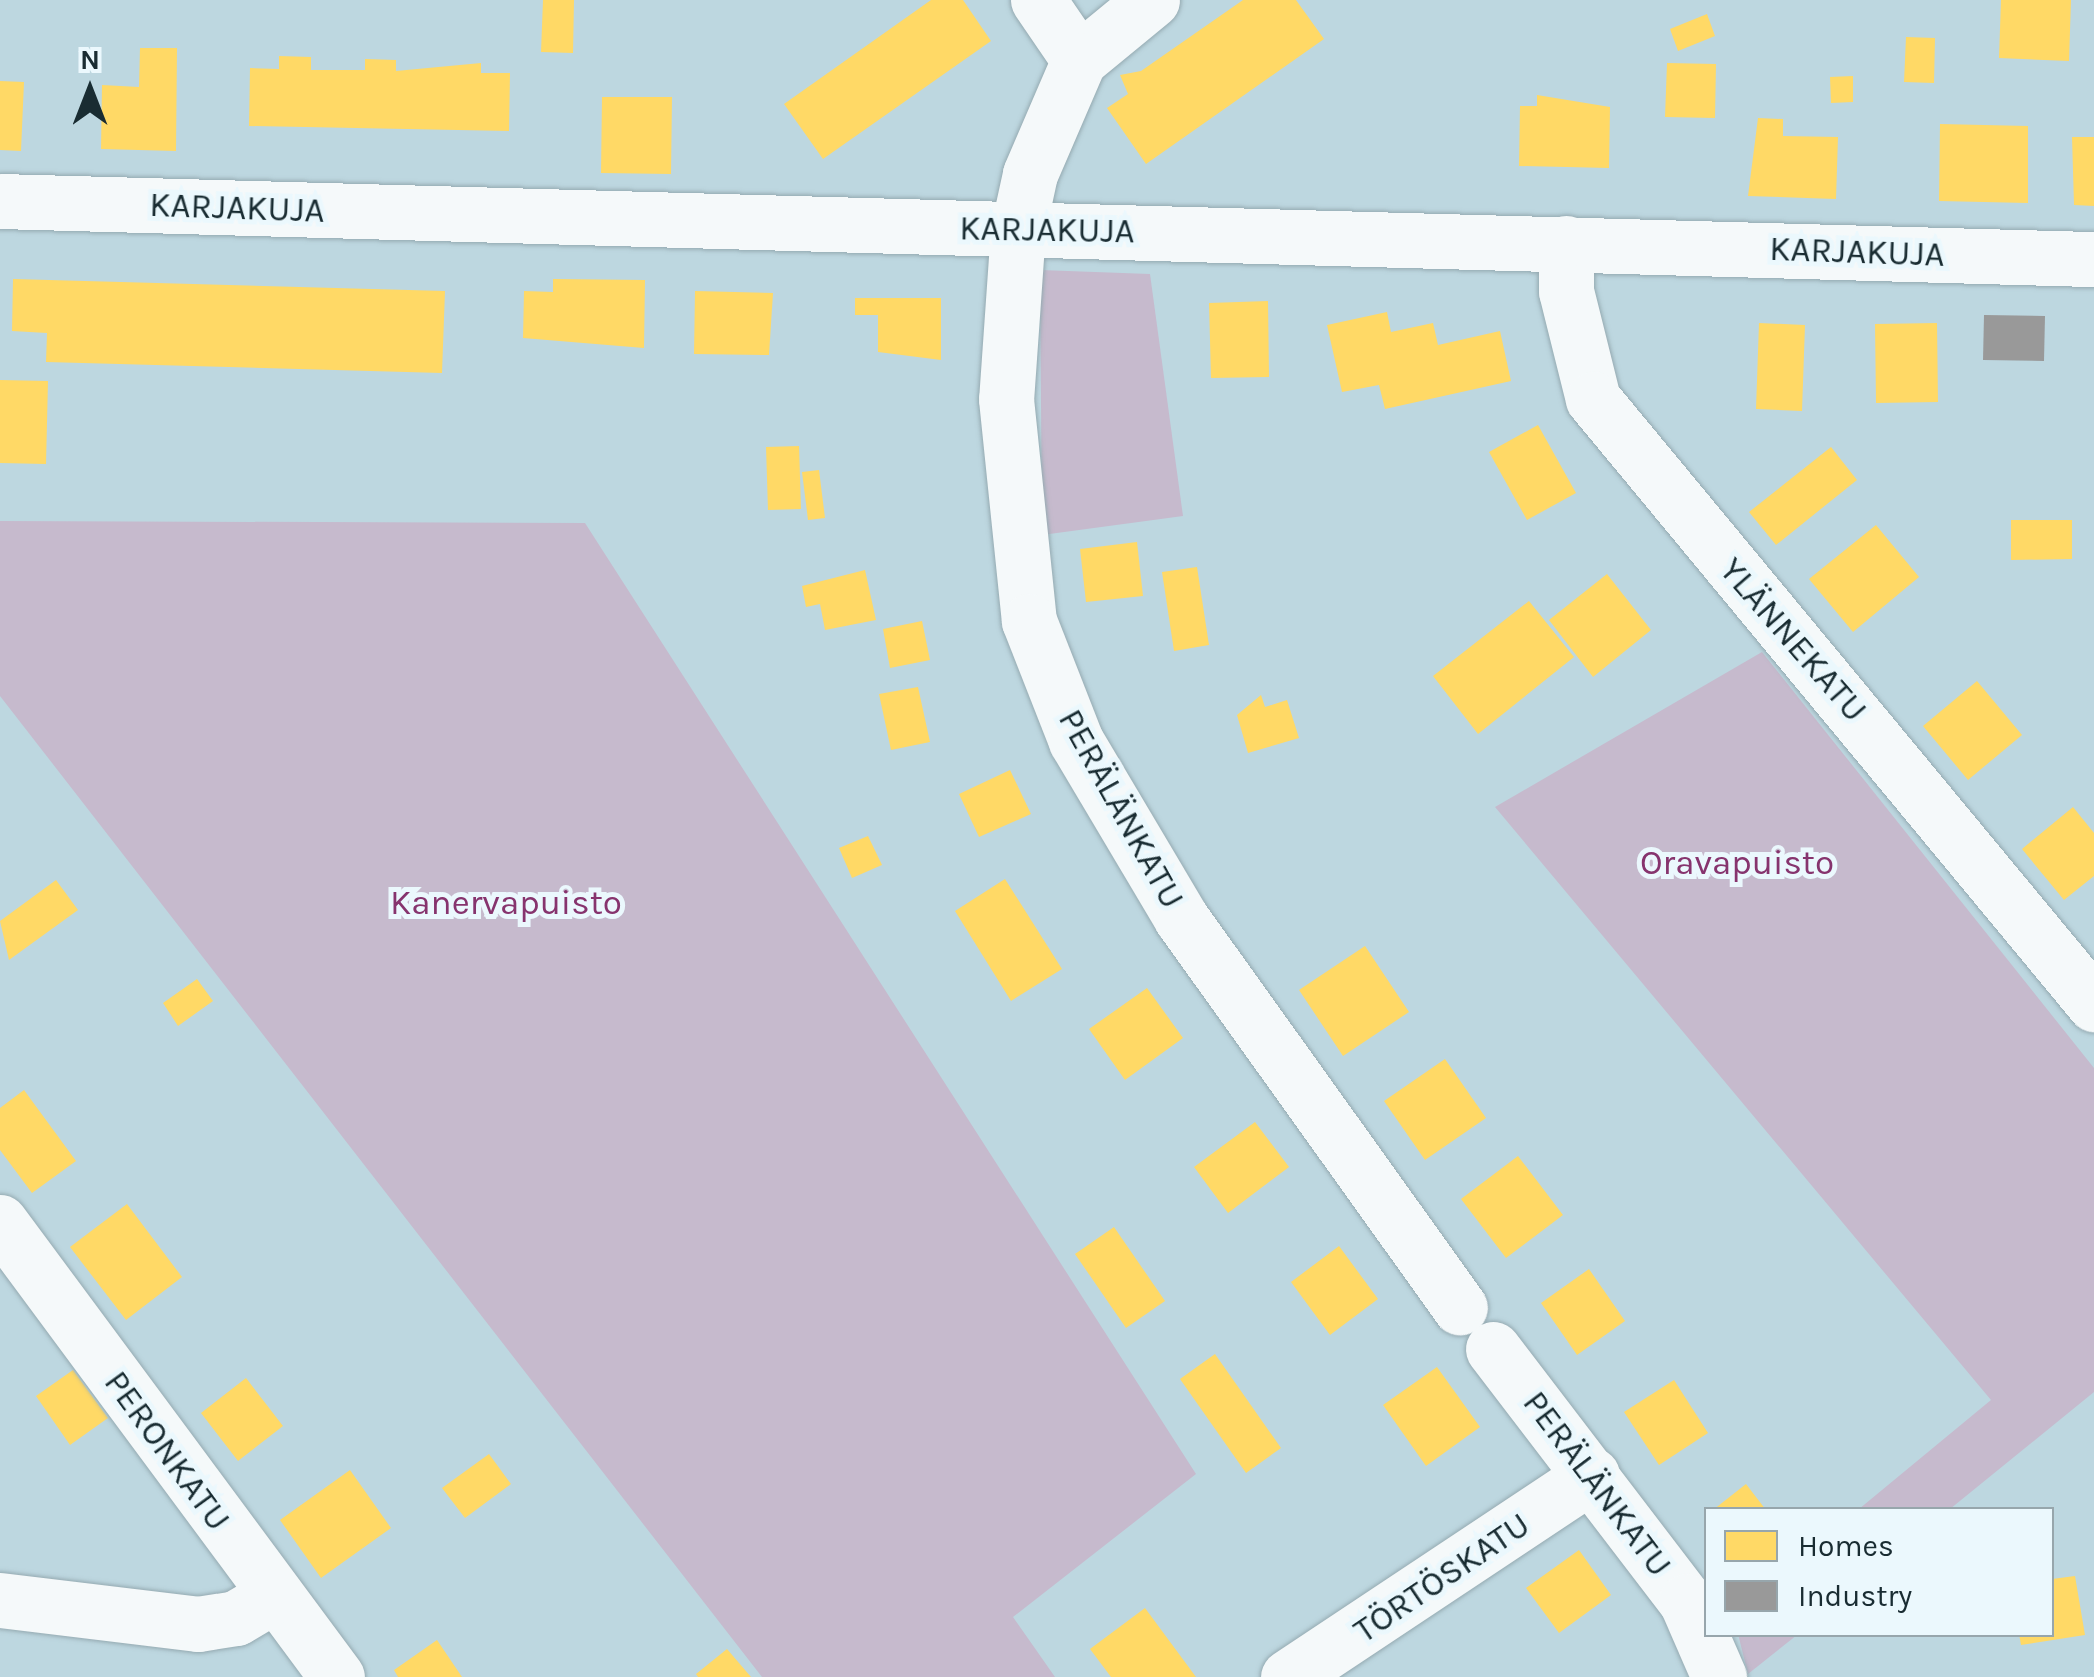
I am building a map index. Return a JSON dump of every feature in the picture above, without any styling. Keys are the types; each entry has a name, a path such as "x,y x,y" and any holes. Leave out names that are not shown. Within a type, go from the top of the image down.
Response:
{"street":[{"path":"1038,0 1078,60 1152,0"},
{"name":"PERÄLÄNKATU","path":"1078,60 1036,157 1018,229 1006,400 1018,556 1029,620 1076,740 1181,918 1460,1307"},
{"name":"KARJAKUJA","path":"0,201 2094,259"},
{"name":"YLÄNNEKATU","path":"1566,243 1566,291 1593,400 2094,1004"},
{"name":"PERONKATU","path":"0,1222 273,1596 337,1677"},
{"name":"PERÄLÄNKATU","path":"1494,1349 1686,1600 1719,1677"},
{"name":"TÖRTÖSKATU","path":"1288,1677 1592,1475"},
{"path":"0,1600 198,1624 236,1618 273,1596"}],"green space":[{"path":"1040,270 1150,274 1183,516 1042,535"},
{"name":"Kanervapuisto","path":"0,521 585,523 1196,1474 1013,1617 1055,1677 762,1677 0,696"},
{"name":"Oravapuisto","path":"1762,652 2094,1068 2094,1392 1952,1507 1861,1507 1991,1400 1495,807"},
{"path":"1739,1637 1794,1637 1748,1674"}],"building: Homes":[{"path":"543,0 574,0 573,53 541,52"},
{"path":"931,0 963,0 991,41 823,159 784,104"},
{"path":"1243,0 1296,0 1324,39 1146,164 1107,108 1128,94 1120,75 1141,71"},
{"path":"2001,0 2071,0 2069,61 1999,58"},
{"path":"1707,14 1715,36 1678,51 1670,29"},
{"path":"1906,37 1935,38 1934,83 1904,82"},
{"path":"140,48 177,48 176,151 101,149 102,85 139,87"},
{"path":"279,56 311,57 311,70 365,70 365,59 396,60 396,71 481,63 481,73 510,73 509,131 249,126 250,68 279,69"},
{"path":"1667,63 1716,64 1715,118 1665,117"},
{"path":"1853,76 1853,102 1831,103 1830,77"},
{"path":"0,81 24,82 21,151 0,150"},
{"path":"1537,95 1610,107 1609,168 1519,166 1520,106 1537,106"},
{"path":"602,97 672,97 671,174 601,173"},
{"path":"1758,118 1783,119 1783,136 1838,137 1836,199 1748,196"},
{"path":"1940,124 2028,126 2028,203 1939,201"},
{"path":"2072,137 2094,137 2094,206 2074,205"},
{"path":"13,279 445,291 442,373 46,362 47,333 12,331"},
{"path":"553,279 645,280 644,348 523,338 524,291 553,292"},
{"path":"695,291 773,293 769,355 694,354"},
{"path":"855,298 941,298 941,360 878,352 878,315 855,315"},
{"path":"1268,301 1269,377 1211,378 1209,303"},
{"path":"1387,312 1391,332 1433,323 1438,345 1500,331 1511,381 1385,409 1379,385 1342,392 1327,325"},
{"path":"1759,323 1805,325 1802,411 1756,409"},
{"path":"1937,323 1938,402 1876,403 1875,324"},
{"path":"0,380 48,381 46,464 0,463"},
{"path":"1538,425 1576,493 1527,520 1489,452"},
{"path":"799,446 801,509 768,510 766,447"},
{"path":"1831,447 1857,480 1776,545 1749,512"},
{"path":"819,470 825,518 808,520 802,472"},
{"path":"2011,520 2072,520 2072,559 2011,560"},
{"path":"1876,525 1919,577 1853,632 1809,579"},
{"path":"1137,542 1143,596 1086,602 1080,549"},
{"path":"1197,567 1209,645 1174,651 1162,572"},
{"path":"865,570 876,620 825,630 820,604 806,607 802,586"},
{"path":"1607,574 1651,630 1593,677 1549,620"},
{"path":"1529,601 1574,657 1478,734 1433,676"},
{"path":"922,621 930,660 890,668 883,629"},
{"path":"1977,681 2022,735 1968,780 1923,726"},
{"path":"918,687 930,742 891,750 879,694"},
{"path":"1261,695 1265,707 1287,700 1299,738 1248,753 1237,715"},
{"path":"1010,770 1031,814 979,837 959,794"},
{"path":"2073,807 2094,833 2094,876 2064,900 2022,849"},
{"path":"868,836 882,865 852,878 839,848"},
{"path":"1005,879 1062,969 1011,1001 955,911"},
{"path":"56,880 78,910 9,960 0,921"},
{"path":"1365,946 1409,1012 1343,1056 1299,990"},
{"path":"197,979 213,1001 178,1026 163,1003"},
{"path":"1147,988 1183,1038 1125,1080 1089,1029"},
{"path":"1445,1059 1486,1118 1425,1160 1384,1101"},
{"path":"24,1090 76,1161 32,1193 0,1150 0,1108"},
{"path":"1255,1122 1289,1167 1228,1213 1194,1167"},
{"path":"1518,1156 1563,1215 1506,1258 1461,1199"},
{"path":"127,1204 182,1277 126,1320 70,1247"},
{"path":"1114,1227 1165,1301 1126,1328 1075,1254"},
{"path":"1339,1246 1378,1299 1330,1335 1291,1282"},
{"path":"1589,1269 1625,1321 1577,1355 1541,1303"},
{"path":"1215,1354 1281,1448 1246,1473 1180,1379"},
{"path":"1437,1367 1480,1427 1426,1466 1383,1405"},
{"path":"73,1370 108,1418 70,1445 36,1396"},
{"path":"246,1378 283,1426 238,1461 201,1413"},
{"path":"1674,1380 1708,1433 1659,1465 1624,1412"},
{"path":"489,1454 511,1484 465,1518 442,1488"},
{"path":"350,1470 391,1528 321,1578 280,1520"},
{"path":"1746,1484 1764,1507 1717,1507"},
{"path":"1579,1550 1611,1595 1559,1633 1526,1588"},
{"path":"2075,1576 2085,1635 2021,1645 2020,1637 2054,1637 2054,1579"},
{"path":"1145,1608 1196,1677 1111,1677 1090,1649"},
{"path":"437,1640 462,1677 398,1677 394,1670"},
{"path":"727,1649 751,1677 698,1677 696,1674"}],"building: Industry":[{"path":"1984,315 2045,316 2044,361 1983,360"}]}
